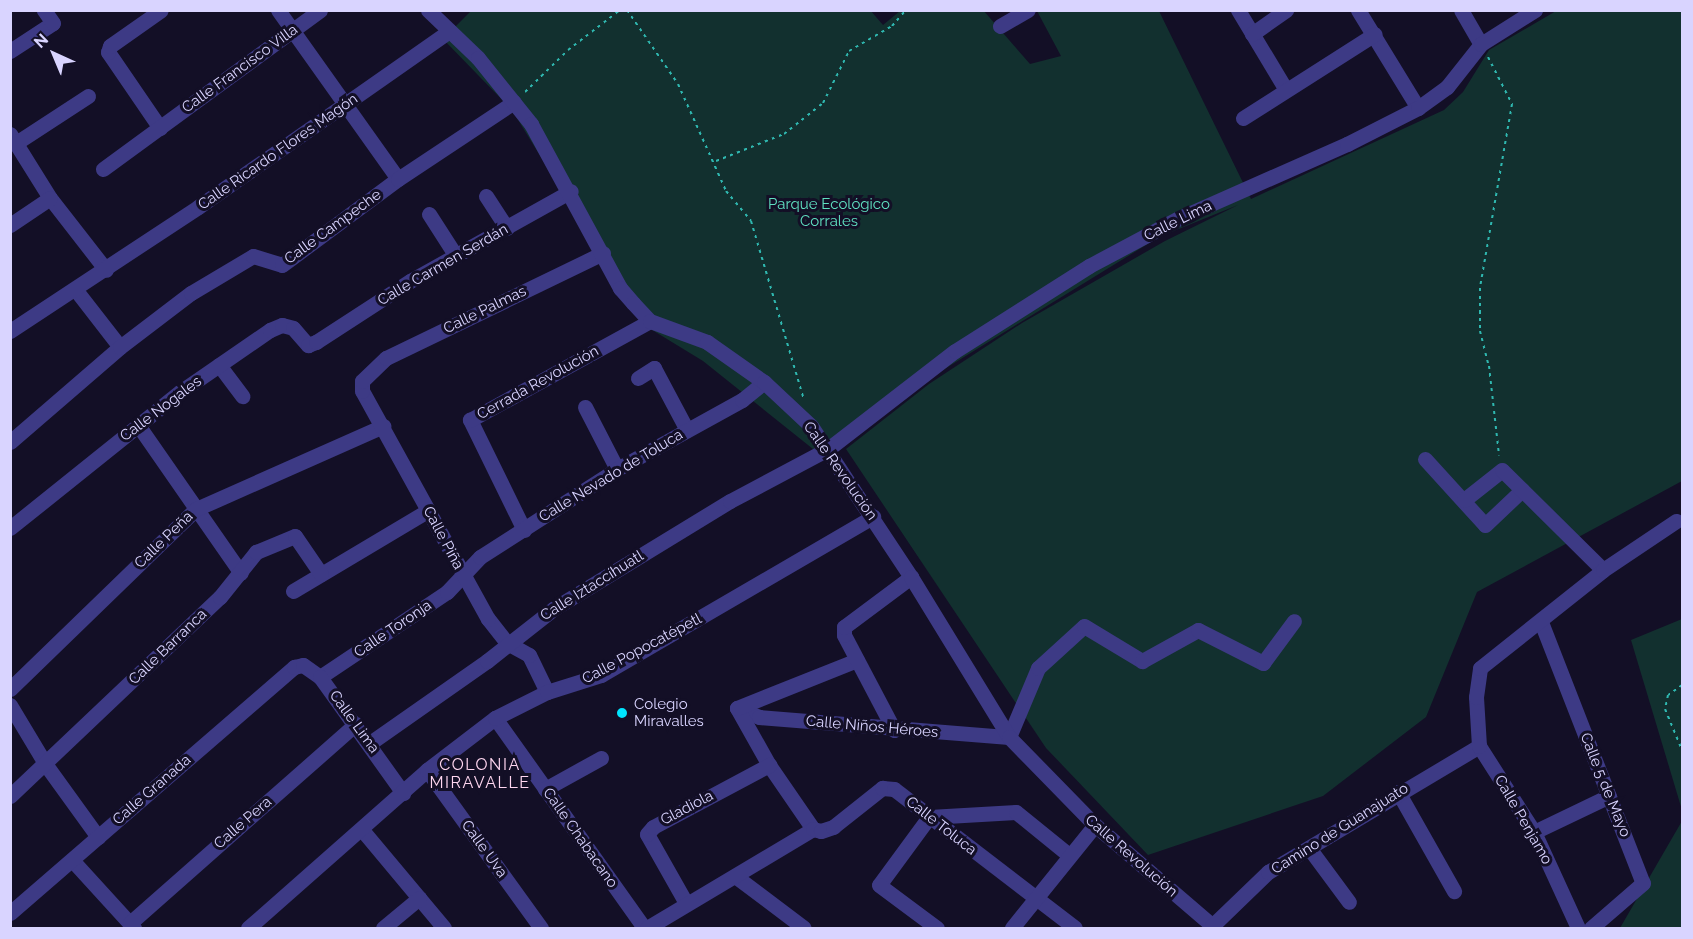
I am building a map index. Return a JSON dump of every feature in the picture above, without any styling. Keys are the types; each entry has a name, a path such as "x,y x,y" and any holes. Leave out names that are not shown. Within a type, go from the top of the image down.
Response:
{"street":[{"path":"278,10 398,179"},
{"name":"Calle Francisco Villa","path":"103,169 320,10"},
{"name":"Calle Revolución","path":"428,10 531,123 570,191 620,288 650,321 707,342 764,382 811,426 873,517 1009,737 1095,825 1214,927"},
{"path":"1000,26 1028,10"},
{"path":"1238,10 1286,90"},
{"path":"1252,34 1286,10"},
{"path":"1358,10 1375,34 1418,108"},
{"path":"1461,10 1481,44"},
{"name":"Calle Lima","path":"828,449 955,351 1089,266 1178,219 1347,144 1418,108 1447,87 1481,44 1535,10"},
{"path":"160,11 110,46 112,60 160,128"},
{"path":"10,51 48,17"},
{"name":"Calle Ricardo Flores Magón","path":"10,332 106,270 347,105 448,31"},
{"path":"1243,118 1375,34"},
{"path":"88,96 14,139 50,198 106,270"},
{"name":"Calle Campeche","path":"10,442 120,346 191,293 253,256 282,265 398,179 514,102"},
{"name":"Calle Carmen Serdán","path":"316,342 456,256 570,191"},
{"path":"486,196 507,228"},
{"path":"10,225 50,198"},
{"path":"429,214 456,256"},
{"name":"Calle Palmas","path":"369,371 386,358 603,253"},
{"path":"75,289 120,346"},
{"name":"Cerrada Revolución","path":"524,530 470,420 650,321"},
{"name":"Calle Nogales","path":"10,528 138,425 219,365 282,324 293,328 308,345 316,342"},
{"path":"219,365 242,396"},
{"path":"638,378 654,368 687,430"},
{"name":"Calle Piña","path":"369,371 362,391 464,577 507,643 529,656 547,692"},
{"name":"Calle Nevado de Toluca","path":"464,577 480,557 617,469 742,400 764,382"},
{"path":"585,407 617,469"},
{"path":"138,425 241,573"},
{"name":"Calle Peña","path":"10,689 196,509 383,426"},
{"name":"Calle Iztaccíhuatl","path":"370,743 487,661 553,609 730,501 828,449"},
{"path":"1425,459 1485,525 1522,490"},
{"path":"1464,500 1502,470 1604,570"},
{"path":"293,591 429,510"},
{"name":"Calle Popocatépetl","path":"248,928 363,831 427,770 495,718 547,692 601,675 873,517"},
{"path":"1479,746 1476,697 1480,668 1604,570 1676,521"},
{"name":"Calle Barranca","path":"10,796 46,765 241,573 256,552 295,536 321,574"},
{"name":"Calle Toronja","path":"320,677 447,592 464,577"},
{"path":"894,730 844,635 850,621 911,577"},
{"path":"1009,737 1038,668 1084,626 1142,661 1198,630 1263,663 1294,621"},
{"name":"Calle 5 de Mayo","path":"1541,622 1643,883 1591,928"},
{"path":"813,829 769,765 737,708 857,660"},
{"name":"Calle Lima","path":"294,667 303,665 320,677 356,723 403,793"},
{"name":"Calle Granada","path":"10,913 294,667"},
{"path":"10,705 46,765 98,837"},
{"name":"Calle Niños Héroes","path":"737,708 759,717 894,730 1009,737"},
{"name":"Calle Chabacano","path":"495,718 645,928"},
{"name":"Calle Pera","path":"132,926 356,723"},
{"name":"Camino de Guanajuato","path":"1214,927 1268,872 1398,792 1479,746"},
{"name":"Calle Penjamo","path":"1479,746 1534,832 1578,928"},
{"path":"545,789 601,758"},
{"name":"Gladiola","path":"686,903 647,834 653,827 769,765"},
{"name":"Calle Uva","path":"427,770 541,928"},
{"name":"Calle Toluca","path":"645,928 813,829 821,831 833,827 882,788 894,789 1075,928"},
{"path":"1398,792 1454,891"},
{"path":"1534,832 1609,796"},
{"path":"937,928 879,885 929,817 1016,812 1069,855"},
{"path":"1012,928 1095,825"},
{"path":"363,831 444,928"},
{"path":"1309,848 1349,902"},
{"path":"72,860 132,926"},
{"path":"735,876 804,928"},
{"path":"383,928 419,898"}],"path":[{"path":"514,102 568,50 620,10"},
{"path":"627,10 678,84 715,161 726,191 751,221 811,426"},
{"path":"715,161 784,134 823,103 849,51 892,26 906,10"},
{"path":"1481,44 1512,104 1480,288 1480,331 1489,366 1502,470"},
{"path":"1683,685 1668,695 1665,710 1683,750"}],"green space":[{"name":"Parque Ecológico Corrales","path":"870,10 883,25 900,11 983,10 1030,64 1061,56 1037,11 1159,11 1251,199 1444,110 1463,92 1489,50 1556,11 1682,11 1682,481 1477,592 1426,717 1323,796 1148,855 1046,748 846,449 929,384 1022,323 1165,241 1238,205 1159,237 899,397 823,457 703,361 644,325 512,110 443,39 471,11"},
{"path":"1682,619 1682,810 1631,640"},
{"path":"1682,821 1682,928 1620,928"}],"place":[{"name":"Colegio Miravalles","path":"622,713"}],"district":[{"name":"COLONIA MIRAVALLE","path":"480,774"}]}
